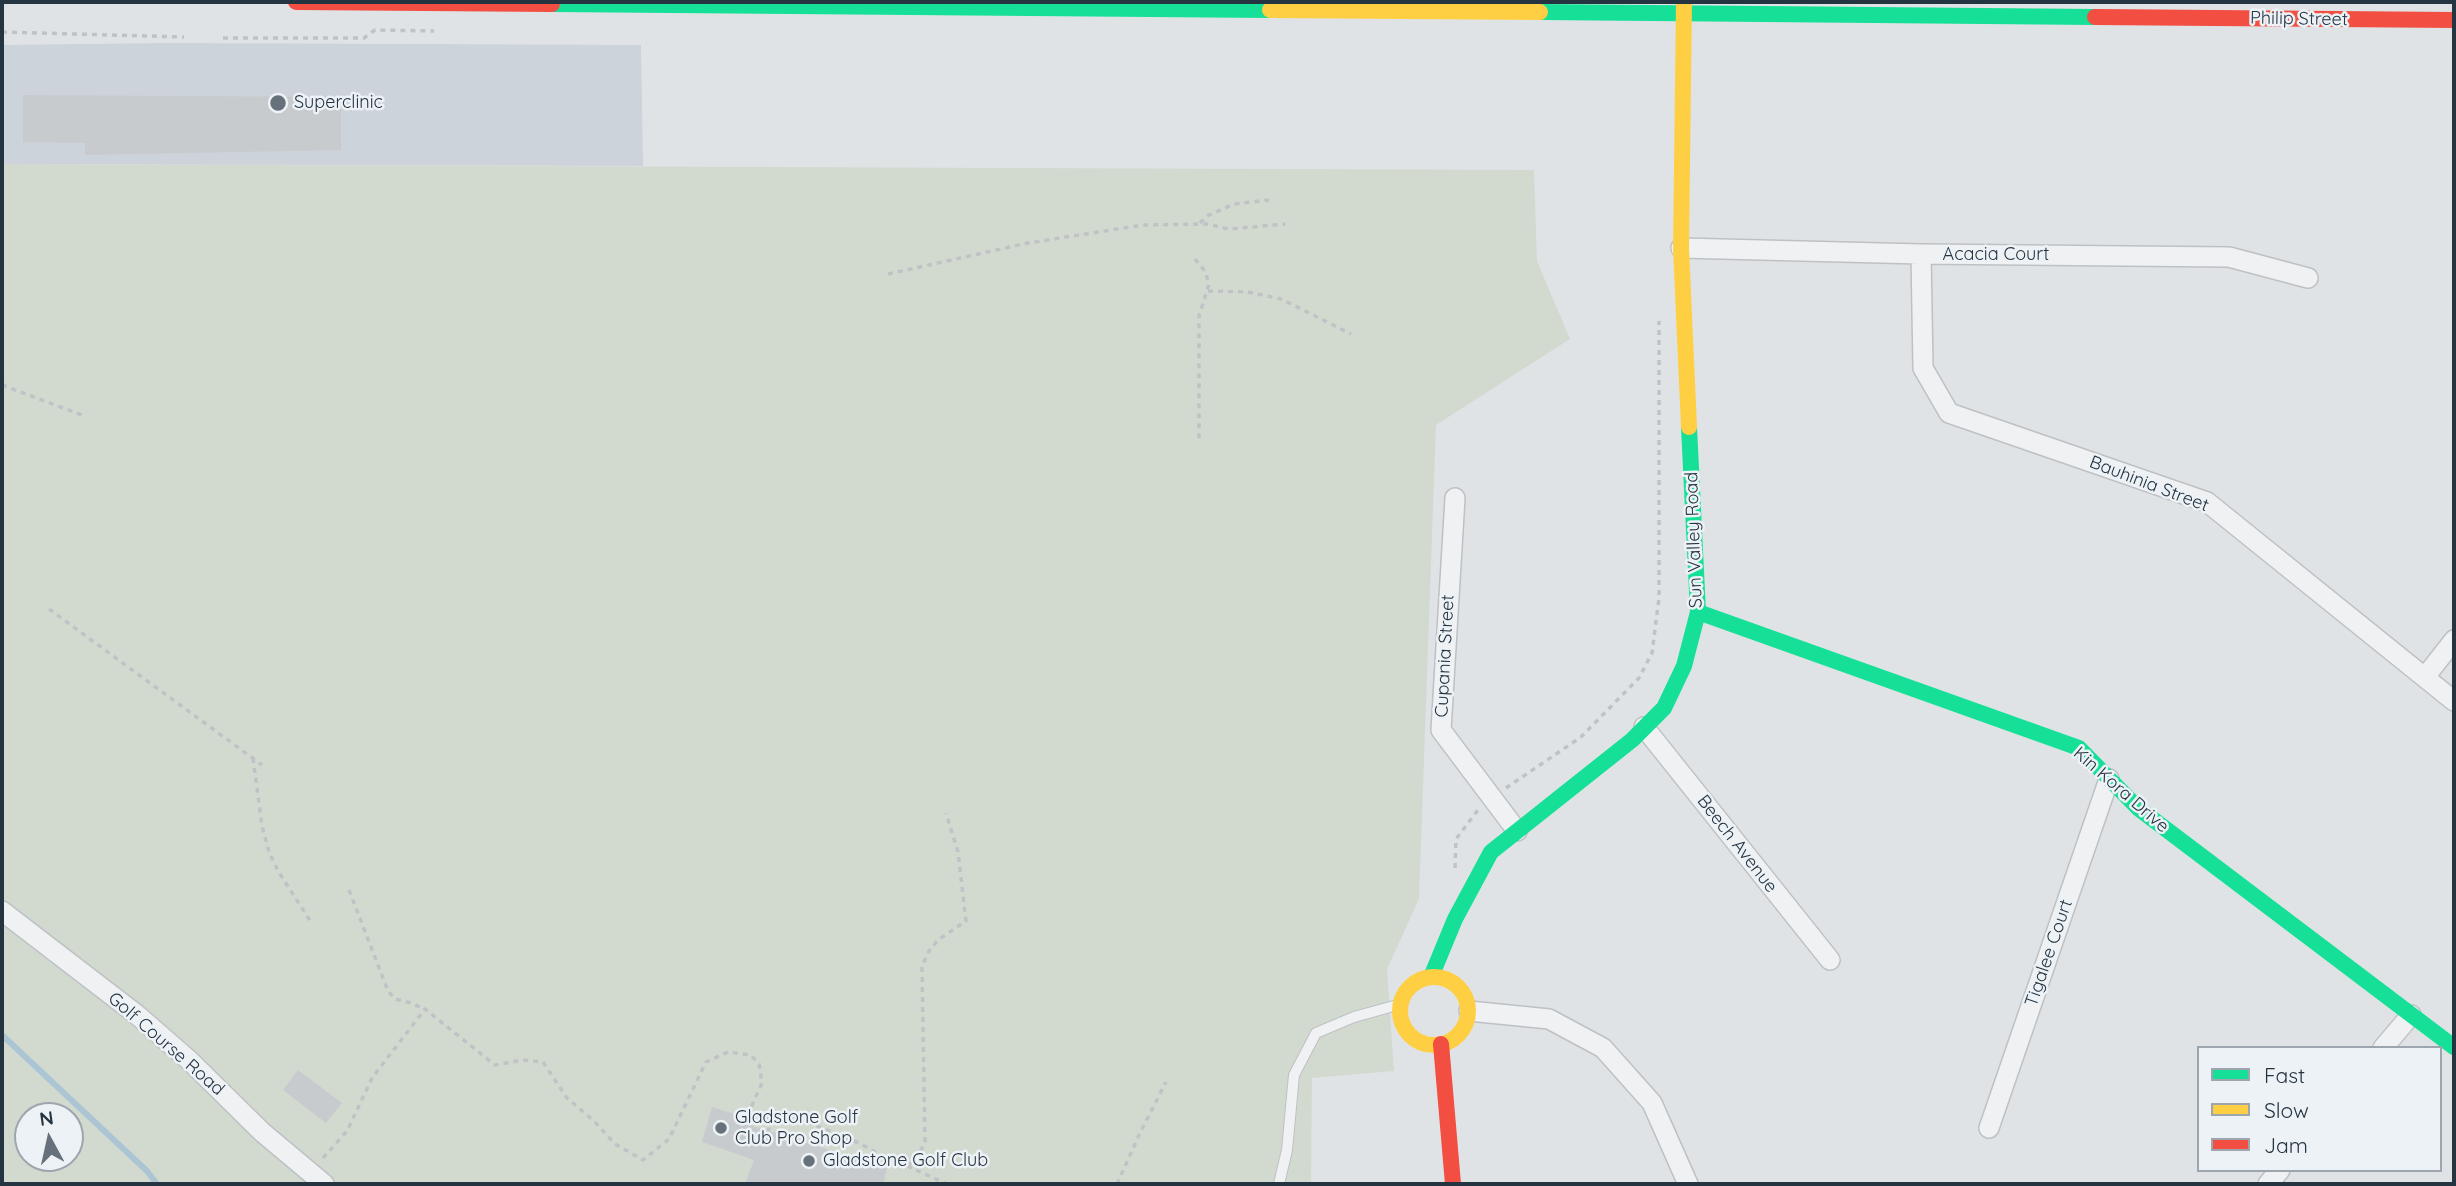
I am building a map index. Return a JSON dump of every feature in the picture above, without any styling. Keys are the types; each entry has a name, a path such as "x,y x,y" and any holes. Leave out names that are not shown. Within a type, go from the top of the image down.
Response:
{"street":[{"name":"Philip Street","path":"296,2 1684,7 2454,20"},
{"name":"Sun Valley Road","path":"1432,977 1455,919 1491,852 1591,773 1664,708 1684,666 1698,612 1681,248 1684,7"},
{"name":"Acacia Court","path":"1681,248 2229,257 2308,278"},
{"name":"Bauhinia Street","path":"1921,254 1923,368 1949,413 2207,502 2454,701"},
{"name":"Cupania Street","path":"1455,498 1441,730 1517,831"},
{"name":"Kin Kora Drive","path":"1698,612 2079,748 2138,808 2454,1047"},
{"path":"2425,677 2454,639"},
{"name":"Beech Avenue","path":"1644,727 1830,960"},
{"name":"Tigalee Court","path":"1989,1128 2109,779"},
{"name":"Golf Course Road","path":"2,911 136,1014 190,1061 262,1132 317,1178"},
{"path":"1432,977 1446,979 1458,986 1466,998 1469,1012 1461,1033 1452,1040 1428,1045 1415,1040 1406,1030 1401,1017 1401,1004 1412,986 1432,977"},
{"path":"1469,1012 1549,1019 1603,1048 1652,1103 1688,1184"},
{"path":"2385,1046 2411,1015"},
{"path":"1441,1044 1453,1184"}],"lane":[{"path":"1279,1184 1287,1150 1294,1075 1316,1033 1354,1017 1401,1004"}],"path":[{"path":"223,37 364,38 375,30 441,31"},
{"path":"2,32 184,37"},
{"path":"1200,224 1207,216 1226,207 1269,200"},
{"path":"888,274 964,256 1143,225 1200,224 1229,229 1285,224"},
{"path":"1195,259 1205,271 1209,284 1199,316 1199,441"},
{"path":"1207,291 1248,292 1281,299 1351,334"},
{"path":"1455,869 1456,839 1490,797 1581,737 1639,678 1652,653 1658,598 1659,318"},
{"path":"2,385 82,415"},
{"path":"49,609 262,765"},
{"path":"253,758 262,825 269,852 311,922"},
{"path":"907,1166 918,1158 925,1142 922,966 938,940 966,921 958,852 946,814"},
{"path":"349,890 388,991 395,999 425,1009 495,1065 523,1060 543,1062 568,1098 615,1144 643,1160 669,1139 706,1062 728,1052 751,1055 758,1064 761,1083 749,1112 760,1114 768,1120 791,1118 804,1121 947,1184"},
{"path":"317,1178 347,1131 372,1077 425,1009"},
{"path":"1117,1184 1166,1082"},
{"path":"768,1120 768,1131"}],"shaded area":[{"path":"2,45 641,45 643,166 2,164"},
{"path":"2,164 1534,170 1537,261 1570,339 1436,425 1419,899 1387,969 1394,1071 1312,1078 1311,1184 2,1184"}],"building":[{"path":"23,95 341,97 341,150 85,155 85,143 23,142"},
{"path":"298,1070 342,1103 326,1123 283,1090"},
{"name":"Gladstone Golf Club","path":"712,1107 745,1117 743,1123 887,1168 883,1184 745,1184 754,1160 702,1142"}],"waterway":[{"path":"2,1035 147,1171 157,1184"}],"traffic: fast":[{"path":"552,4 1270,10"},
{"path":"1540,12 2095,17"},
{"path":"1431,977 1455,919 1491,852 1632,740 1664,708 1684,666 1698,612 1689,427"},
{"path":"1698,612 2079,748 2138,808 2454,1047"}],"traffic: slow":[{"path":"1684,2 1681,248 1689,427"},
{"path":"1270,10 1540,12"},
{"path":"1434,977 1447,980 1458,987 1465,998 1468,1011 1465,1024 1458,1035 1447,1042 1434,1045 1421,1042 1410,1035 1403,1024 1400,1011 1403,998 1410,987 1421,980 1434,977"}],"traffic: jam":[{"path":"296,2 552,4"},
{"path":"2095,17 2454,20"},
{"path":"1441,1044 1453,1184"}],"place":[{"name":"Superclinic","path":"278,103"},
{"name":"Gladstone Golf Club Pro Shop","path":"721,1128"},
{"name":"Gladstone Golf Club","path":"809,1161"}]}
